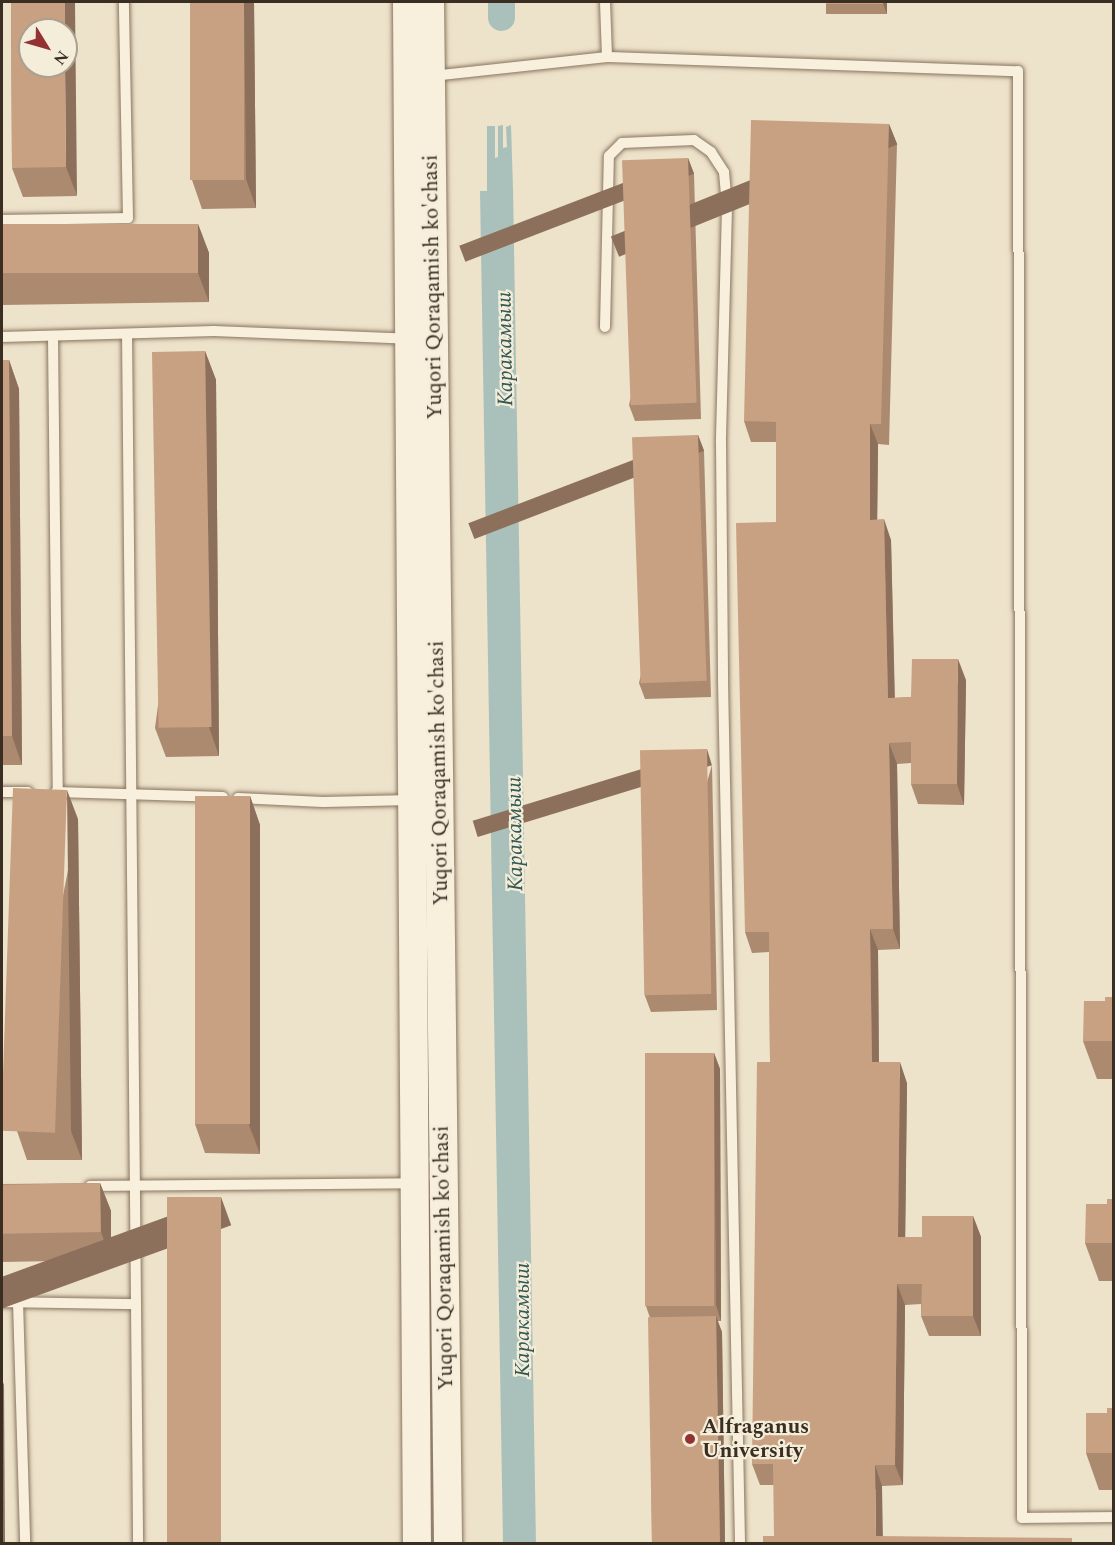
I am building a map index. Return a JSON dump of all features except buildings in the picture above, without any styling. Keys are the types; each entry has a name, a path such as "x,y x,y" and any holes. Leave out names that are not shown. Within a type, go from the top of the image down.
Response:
{"main road":[{"name":"Yuqori Qoraqamish ko'chasi","path":"406,2 419,78"},
{"name":"Yuqori Qoraqamish ko'chasi","path":"417,1544 429,1184 419,78 430,2"},
{"name":"Yuqori Qoraqamish ko'chasi","path":"429,1184 448,1544"}],"lane":[{"path":"2,220 128,218 124,2"},
{"path":"605,2 607,57"},
{"path":"419,78 607,57 1018,71 1022,1518 1113,1517"},
{"path":"605,327 609,156 622,144 694,140 711,152 724,171 727,208 721,442 723,657 740,1544"},
{"path":"2,337 214,331 421,338"},
{"path":"128,334 129,792 137,1186 138,1544"},
{"path":"53,336 58,792"},
{"path":"2,792 129,792 323,802 426,799"},
{"path":"81,1186 429,1184"},
{"path":"18,1301 25,1544"},
{"path":"2,1302 136,1304"}],"water":[{"path":"503,125 503,148 507,147 506,127 511,125 513,188 536,1544 503,1543 480,191 487,191 487,126 495,126 495,158 498,157 498,126"}],"waterway":[{"name":"Каракамыш","path":"501,2 501,17"}],"place":[{"name":"Alfraganus University","path":"690,1439"}]}
